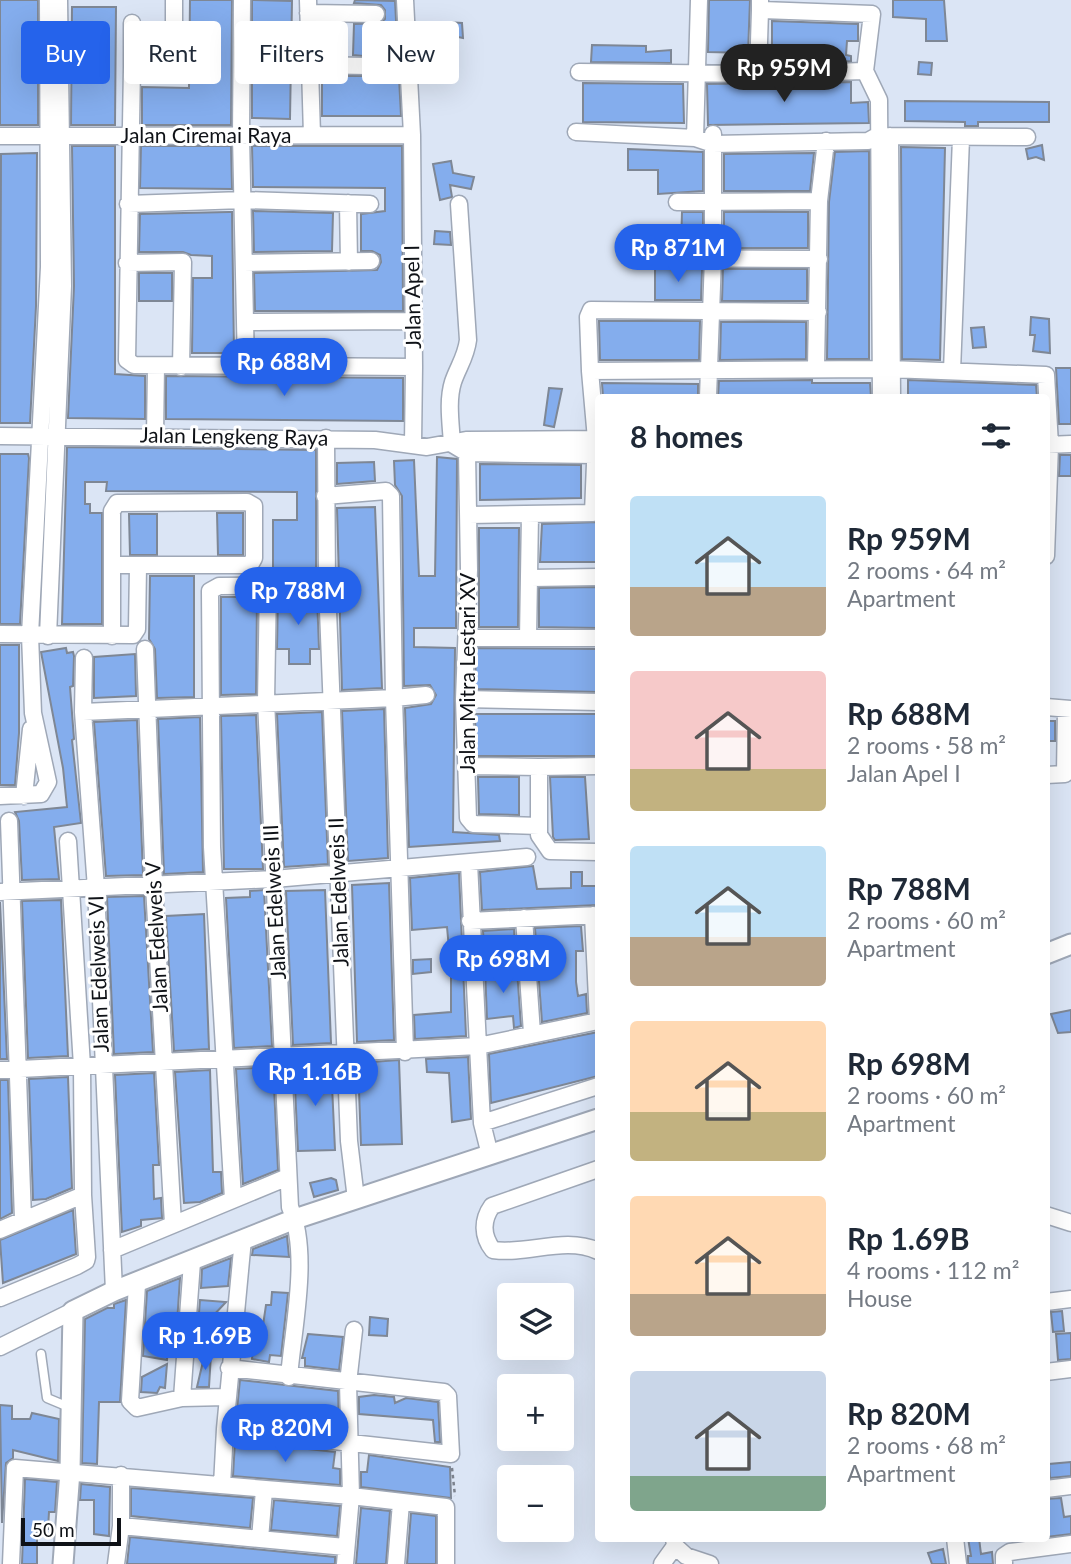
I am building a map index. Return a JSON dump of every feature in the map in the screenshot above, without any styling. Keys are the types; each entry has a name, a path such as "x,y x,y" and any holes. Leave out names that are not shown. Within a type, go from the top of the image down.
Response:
{"street":[{"path":"174,0 174,21"},
{"path":"242,0 241,136 246,368"},
{"name":"Jalan Apel I","path":"131,84 127,360 134,365 156,366 414,367 412,135 405,0"},
{"path":"699,0 699,72 712,202 713,258 708,394"},
{"path":"24,796 39,636 49,436 63,286 53,2"},
{"path":"758,74 760,5 873,7 865,71 880,100 883,136 884,369 881,394"},
{"path":"308,7 376,14"},
{"path":"579,72 758,74 865,71"},
{"path":"311,84 312,135"},
{"path":"705,139 868,131 883,136 1027,137"},
{"path":"576,132 705,139 826,141 868,141 883,136"},
{"name":"Jalan Ciremai Raya","path":"0,136 412,135"},
{"path":"952,371 961,138"},
{"path":"816,367 819,201 826,141"},
{"path":"128,204 243,200 370,204"},
{"path":"677,202 819,201"},
{"path":"348,203 349,262"},
{"path":"433,445 451,398 453,381 466,356 468,340 459,204"},
{"path":"657,258 819,258"},
{"path":"244,263 370,261"},
{"path":"127,263 183,262 181,366"},
{"path":"595,432 588,317 591,310 818,312"},
{"path":"246,322 413,321"},
{"path":"155,436 156,366"},
{"path":"414,367 433,445"},
{"path":"590,371 709,372 816,367 1046,375 1047,394"},
{"path":"884,369 891,394"},
{"name":"Jalan Lengkeng Raya","path":"0,436 326,439 433,445 466,440 595,444"},
{"name":"Jalan Edelweis II","path":"326,439 327,585 349,1141 355,1190"},
{"path":"433,445 467,453 595,444"},
{"path":"1050,445 1071,444"},
{"name":"Jalan Mitra Lestari XV","path":"467,453 469,515 464,699 470,821 488,825 539,826"},
{"path":"325,496 373,490 386,491 391,496 405,1052"},
{"path":"112,565 250,565 254,561 254,506 247,502 117,503 111,511 112,636"},
{"path":"469,515 595,513"},
{"path":"528,638 530,514"},
{"path":"0,634 112,636 136,633 138,566"},
{"path":"531,578 595,577"},
{"name":"Jalan Edelweis III","path":"268,585 266,701 282,1056 288,1181 300,1261 289,1377"},
{"path":"233,1199 214,883 210,591 214,587 327,585"},
{"path":"467,638 595,638"},
{"name":"Jalan Edelweis V","path":"145,649 153,886 173,1224"},
{"name":"Jalan Edelweis VI","path":"84,658 84,889 92,1065 114,1287"},
{"path":"83,712 426,695"},
{"path":"464,699 595,702"},
{"path":"1050,707 1068,709 1065,771 1062,776 1050,775"},
{"path":"0,796 41,794 48,782 33,713"},
{"path":"467,765 595,766"},
{"path":"539,767 539,826 542,844 550,851 595,852"},
{"path":"9,821 7,892 23,1219"},
{"path":"0,1298 86,1261 82,1195 92,1065 84,889 68,841"},
{"path":"7,892 339,875 527,858"},
{"path":"469,863 482,1123 490,1155"},
{"path":"470,921 595,915"},
{"path":"524,918 531,1033"},
{"path":"1050,952 1071,944"},
{"path":"0,1070 405,1052 478,1046 595,1021"},
{"path":"482,1123 595,1087"},
{"path":"0,1347 73,1311 114,1287 137,1284 192,1262 292,1213 355,1190 455,1168 595,1120"},
{"path":"595,1170 492,1206 485,1216 485,1232 494,1250 507,1252 569,1244 595,1250"},
{"path":"112,1254 233,1199 288,1181"},
{"path":"0,1230 82,1195"},
{"path":"1050,1216 1071,1223"},
{"path":"222,1485 226,1397 243,1239"},
{"path":"182,1398 192,1262"},
{"path":"137,1284 130,1402 137,1408 182,1398 226,1397"},
{"path":"1050,1302 1071,1299"},
{"path":"63,1564 70,1471 66,1407 73,1311"},
{"path":"345,1564 351,1496 348,1383 354,1330"},
{"path":"225,1429 451,1454 448,1396 444,1392 289,1377 229,1368"},
{"path":"1050,1372 1071,1369"},
{"path":"11,1564 7,1468 121,1475 446,1507 446,1564"},
{"path":"116,1564 121,1526 121,1475"},
{"path":"1050,1489 1071,1486"},
{"path":"260,1539 264,1490"},
{"path":"396,1564 401,1503"},
{"path":"121,1526 345,1547"},
{"path":"662,1564 675,1542 686,1556 710,1564"},
{"path":"955,1542 958,1564"},
{"path":"1004,1564 1004,1556 1010,1552 1071,1544"}],"lane":[{"path":"41,1354 47,1398 66,1407"}],"building":[{"path":"0,0 38,0 38,21 21,21 21,84 38,84 38,125 0,125"},
{"path":"190,0 232,0 231,125 142,125 142,87 189,88 189,84 221,84 221,21 190,21"},
{"path":"252,0 292,1 292,21 252,21"},
{"path":"355,0 395,1 396,21 382,21 385,10 381,5 354,3"},
{"path":"709,0 750,0 748,53 708,52"},
{"path":"893,0 944,0 947,41 926,41 926,19 893,17"},
{"path":"72,7 116,7 115,125 71,125 71,84 110,84 110,21 72,21"},
{"path":"772,21 858,24 858,41 847,41 846,55 851,56 851,61 772,63"},
{"path":"459,23 462,23 463,38 459,37"},
{"path":"354,24 362,24 362,56 353,55"},
{"path":"592,45 646,46 646,52 671,50 671,63 591,62"},
{"path":"919,62 932,63 931,75 918,74"},
{"path":"348,76 362,76 362,84 399,84 401,116 322,116 322,84 348,84"},
{"path":"851,82 851,103 868,102 869,123 708,125 707,84"},
{"path":"583,83 683,84 684,123 583,122"},
{"path":"252,84 291,84 290,119 252,118"},
{"path":"905,101 1049,102 1049,122 978,122 978,126 965,126 965,122 905,121"},
{"path":"1042,145 1044,160 1036,157 1028,159 1026,149"},
{"path":"72,146 115,146 115,374 145,376 145,419 68,418 74,286"},
{"path":"141,146 231,146 232,189 140,188"},
{"path":"252,146 402,146 403,311 255,311 254,273 377,270 381,262 380,255 372,251 361,251 361,214 385,211 385,188 253,187"},
{"path":"901,147 945,148 940,360 902,359"},
{"path":"628,149 703,152 703,191 658,194 658,170 628,170"},
{"path":"869,151 869,359 827,359 829,202 835,152"},
{"path":"37,153 36,306 30,423 0,423 1,154"},
{"path":"814,153 810,191 724,191 724,154"},
{"path":"451,161 453,173 474,177 471,189 450,185 452,197 440,200 433,164"},
{"path":"253,211 333,213 332,251 254,252"},
{"path":"232,212 234,353 192,353 193,278 212,278 212,256 183,252 139,252 140,214"},
{"path":"682,212 703,212 703,248 681,248"},
{"path":"724,212 808,212 808,248 724,248"},
{"path":"435,231 450,232 451,245 434,244"},
{"path":"655,268 702,269 701,300 655,300"},
{"path":"723,269 807,269 807,301 722,301"},
{"path":"139,273 172,273 172,301 139,301"},
{"path":"1031,317 1049,319 1050,353 1033,351 1035,335 1030,335"},
{"path":"599,321 700,321 699,360 600,360"},
{"path":"721,322 806,322 806,359 720,360"},
{"path":"984,327 986,347 973,348 971,328"},
{"path":"1056,368 1071,368 1071,424 1059,424"},
{"path":"166,376 403,378 403,421 166,419"},
{"path":"812,380 812,383 870,383 871,394 718,394 719,381"},
{"path":"908,380 1036,385 1037,394 908,394"},
{"path":"602,383 698,384 698,394 603,394"},
{"path":"549,388 562,389 554,427 544,425"},
{"path":"67,447 316,450 316,575 273,575 273,520 297,520 297,492 106,491 107,482 85,482 85,504 90,504 90,513 102,513 102,624 62,624"},
{"path":"0,454 28,454 29,458 20,624 0,624"},
{"path":"1060,455 1071,455 1071,476 1059,476"},
{"path":"437,457 457,459 456,628 414,628 414,647 455,648 453,832 499,835 500,841 409,847 405,708 431,704 436,695 430,685 404,686 402,496 395,485 394,461 414,460 419,576 435,576"},
{"path":"374,462 375,481 337,484 337,463"},
{"path":"480,464 581,465 581,498 480,500"},
{"path":"375,507 382,688 342,690 337,508"},
{"path":"217,513 243,513 243,555 218,555"},
{"path":"129,514 157,514 157,555 130,555"},
{"path":"595,522 595,562 540,562 542,524"},
{"path":"479,528 519,528 518,627 479,627"},
{"path":"150,576 194,576 194,697 157,698 155,649 149,639"},
{"path":"595,587 595,628 539,627 539,588"},
{"path":"278,596 317,596 319,649 310,649 310,664 289,664 289,649 277,649"},
{"path":"221,597 257,597 256,694 221,695"},
{"path":"0,645 19,645 19,733 15,785 0,785"},
{"path":"66,648 67,653 73,652 74,656 73,686 70,687 72,740 81,823 54,827 59,879 22,880 19,821 15,812 67,807 63,768 41,652"},
{"path":"476,648 595,649 595,692 475,689"},
{"path":"135,654 136,696 94,698 94,657"},
{"path":"384,709 388,858 348,861 342,711"},
{"path":"322,712 328,864 284,867 277,714"},
{"path":"475,714 595,714 595,756 476,756"},
{"path":"256,715 263,869 224,869 221,716"},
{"path":"200,717 203,872 164,874 158,719"},
{"path":"137,720 143,875 106,876 94,722"},
{"path":"1050,721 1055,721 1055,741 1050,741"},
{"path":"478,777 519,777 519,815 479,814"},
{"path":"550,777 585,777 589,839 555,840 553,837"},
{"path":"533,866 537,889 571,888 571,872 582,872 582,886 595,886 595,905 482,910 480,872"},
{"path":"459,873 466,1036 415,1039 414,1015 451,1012 451,971 447,927 412,930 410,878"},
{"path":"389,883 394,1040 357,1042 352,885"},
{"path":"264,890 272,1046 234,1048 226,898 250,897 250,891"},
{"path":"325,890 331,1043 293,1045 286,891"},
{"path":"144,896 153,1052 114,1054 107,897"},
{"path":"61,900 68,1056 28,1058 22,901"},
{"path":"0,902 7,1059 0,1059"},
{"path":"204,914 209,1049 174,1051 166,916"},
{"path":"581,926 583,951 576,951 576,982 578,996 586,994 587,1013 542,1022 535,928"},
{"path":"514,929 515,947 484,947 483,931"},
{"path":"431,959 431,972 413,974 413,960"},
{"path":"495,967 495,971 517,970 521,1026 514,1028 513,1016 487,1019 485,968"},
{"path":"1071,1010 1071,1032 1058,1033 1051,1014"},
{"path":"595,1033 595,1077 491,1103 489,1054"},
{"path":"468,1057 471,1119 452,1122 449,1073 427,1072 426,1059"},
{"path":"399,1060 402,1144 361,1145 358,1063"},
{"path":"331,1064 335,1150 298,1151 294,1066"},
{"path":"273,1067 278,1170 243,1184 236,1069"},
{"path":"210,1070 213,1172 221,1172 222,1193 200,1202 184,1203 175,1072"},
{"path":"154,1073 159,1165 153,1165 154,1199 161,1198 162,1218 141,1220 141,1226 122,1232 115,1075"},
{"path":"68,1077 72,1188 46,1199 33,1200 29,1079"},
{"path":"0,1080 8,1080 12,1213 0,1219"},
{"path":"331,1178 336,1180 338,1190 314,1197 310,1183"},
{"path":"73,1210 76,1254 3,1283 0,1240"},
{"path":"287,1236 289,1257 252,1255 253,1249"},
{"path":"231,1258 228,1286 201,1288 202,1269"},
{"path":"180,1278 177,1323 170,1322 167,1360 143,1356 147,1291"},
{"path":"272,1292 288,1293 281,1356 270,1355 269,1362 252,1359 254,1338 261,1339 266,1305 271,1305"},
{"path":"126,1300 120,1402 99,1402 97,1464 82,1463 85,1319 107,1308 114,1308 114,1304"},
{"path":"200,1300 226,1302 211,1318 225,1320 222,1345 211,1342 209,1353 196,1352"},
{"path":"1062,1311 1064,1331 1053,1332 1051,1312"},
{"path":"370,1317 388,1319 387,1336 369,1335"},
{"path":"1071,1333 1071,1359 1058,1360 1056,1334"},
{"path":"308,1334 343,1337 339,1370 305,1366 305,1358 302,1358"},
{"path":"205,1353 211,1354 209,1387 197,1387"},
{"path":"167,1364 165,1388 160,1387 157,1393 141,1392 142,1377"},
{"path":"240,1380 338,1391 339,1430 236,1420"},
{"path":"359,1397 394,1397 395,1403 406,1398 438,1402 440,1442 435,1442 433,1420 359,1414"},
{"path":"0,1405 12,1406 12,1419 30,1419 32,1413 59,1419 58,1461 13,1450 13,1458 6,1463 2,1523"},
{"path":"235,1441 335,1452 333,1468 340,1469 340,1485 233,1476"},
{"path":"369,1455 450,1467 451,1498 361,1487 361,1472 367,1472"},
{"path":"1071,1462 1071,1476 1050,1478 1050,1464"},
{"path":"25,1479 57,1482 55,1512 49,1512 48,1529 37,1529 37,1564 22,1564"},
{"path":"81,1484 110,1487 109,1536 94,1534 94,1500 80,1500"},
{"path":"131,1488 253,1498 250,1528 131,1516"},
{"path":"1061,1498 1064,1517 1071,1516 1071,1534 1050,1537 1050,1499"},
{"path":"274,1500 340,1506 337,1536 271,1530"},
{"path":"361,1508 390,1511 386,1564 356,1564"},
{"path":"411,1513 436,1516 436,1564 407,1564"},
{"path":"130,1537 335,1557 335,1564 127,1564"},
{"path":"969,1542 980,1542 981,1554 992,1552 993,1564 968,1564 968,1556 971,1556"},
{"path":"943,1549 946,1564 932,1564 928,1553"}]}
